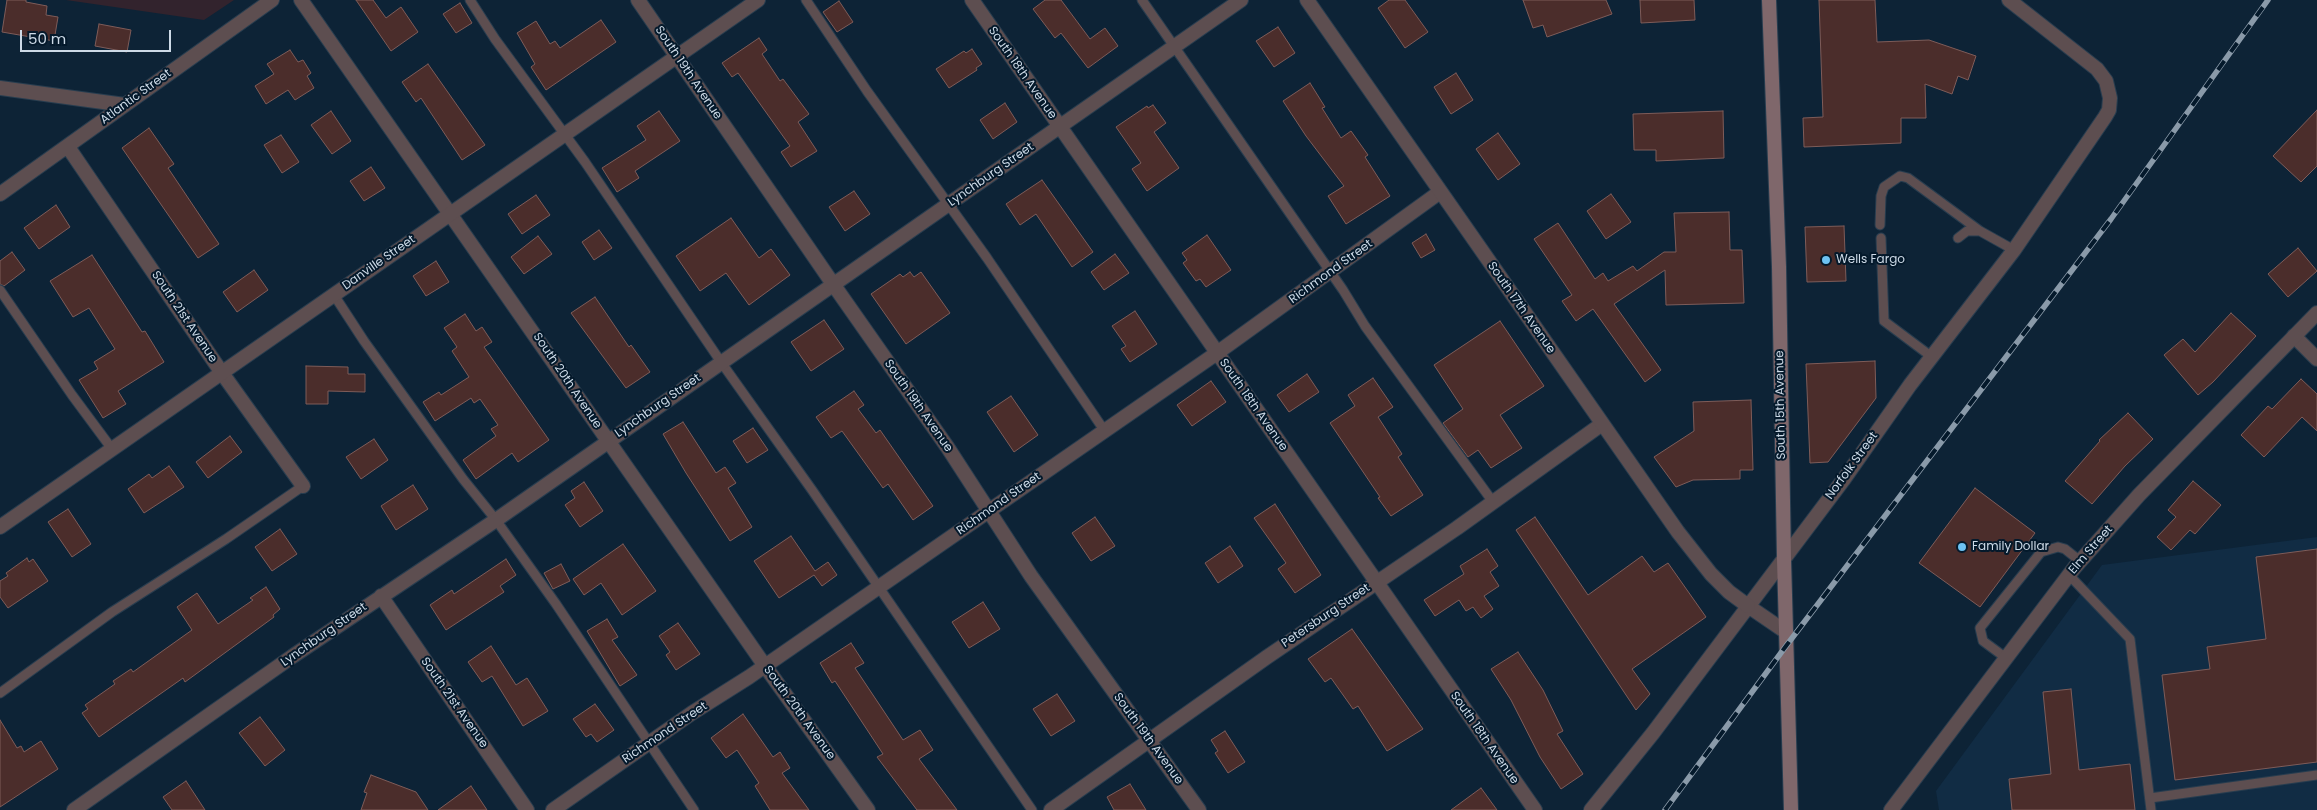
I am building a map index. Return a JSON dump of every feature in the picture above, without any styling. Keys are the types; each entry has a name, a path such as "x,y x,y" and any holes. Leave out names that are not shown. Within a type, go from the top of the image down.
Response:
{"main road":[{"name":"South 15th Avenue","path":"1769,0 1779,267 1791,810"}],"street":[{"name":"Atlantic Street","path":"0,194 272,0"},
{"name":"South 20th Avenue","path":"301,0 765,666 868,810"},
{"name":"South 19th Avenue","path":"638,0 948,448 1031,576 1199,810"},
{"name":"Danville Street","path":"0,527 758,0"},
{"name":"South 18th Avenue","path":"972,0 1535,810"},
{"name":"Lynchburg Street","path":"74,810 381,596 496,520 1241,0"},
{"name":"South 17th Avenue","path":"1307,0 1678,532 1711,574 1729,592 1786,632"},
{"name":"Norfolk Street","path":"1591,810 1659,725 1932,357 2014,250 2109,110 2110,98 2106,81 2097,69 2009,0"},
{"path":"0,88 125,105"},
{"name":"South 21st Avenue","path":"68,147 222,373 303,486"},
{"name":"Richmond Street","path":"553,810 650,742 765,666 1217,353 1440,192"},
{"name":"Elm Street","path":"1891,810 2080,561 2140,495 2317,313"},
{"path":"2294,336 2317,359"},
{"name":"Petersburg Street","path":"1051,810 1602,424"},
{"name":"South 21st Avenue","path":"381,596 527,810"}],"lane":[{"path":"470,0 494,39 564,135 1032,810"},
{"path":"806,0 867,91 949,204 1104,430"},
{"path":"1142,0 1365,326 1492,502"},
{"path":"1880,225 1880,196 1884,187 1900,176 1908,178 1980,231 2014,250"},
{"path":"1958,238 1967,231 1980,231"},
{"path":"1881,238 1884,321 1932,357"},
{"path":"0,290 72,395 112,449"},
{"path":"334,295 364,341 463,479 496,520 650,742 694,810"},
{"path":"0,693 112,612 226,539 303,486"},
{"path":"2006,658 1983,642 1980,628 2040,552 2058,547 2065,549 2080,561"},
{"path":"2069,575 2130,639 2151,810"},
{"path":"2150,798 2317,776"}],"shaded area":[{"path":"66,0 234,0 204,20"},
{"path":"2317,537 2317,810 1939,810 1936,791 2102,565"}],"building":[{"path":"7,0 26,0 26,2 47,6 46,15 58,17 54,41 2,32"},
{"path":"356,0 373,0 386,18 401,7 418,32 391,51"},
{"path":"1045,0 1061,0 1090,39 1105,28 1118,46 1088,68 1061,33 1055,38 1033,9"},
{"path":"1389,0 1405,0 1428,32 1405,48 1378,8"},
{"path":"1523,0 1606,0 1612,14 1547,37 1543,25 1533,28"},
{"path":"1640,0 1694,0 1695,20 1641,23"},
{"path":"1819,0 1875,0 1877,42 1929,40 1976,56 1968,80 1958,76 1952,94 1925,84 1926,118 1901,118 1901,143 1804,147 1803,118 1823,117"},
{"path":"839,1 853,22 837,32 823,12"},
{"path":"460,3 472,23 456,33 443,14"},
{"path":"601,20 616,42 546,90 531,67 535,64 517,33 536,21 550,44 555,41 560,48"},
{"path":"99,24 131,30 127,52 95,46"},
{"path":"1278,27 1295,53 1274,67 1256,41"},
{"path":"759,38 767,50 762,54 780,81 783,79 809,114 798,122 817,151 791,167 781,152 790,146 738,73 732,77 722,63"},
{"path":"972,49 982,64 976,68 977,70 949,88 936,69 964,51 966,53"},
{"path":"290,50 298,62 303,60 311,73 307,76 314,88 295,100 288,90 266,104 255,86 274,74 267,64"},
{"path":"428,64 485,145 462,160 421,98 416,102 402,82"},
{"path":"1456,73 1473,100 1451,114 1434,87"},
{"path":"1310,83 1325,107 1322,108 1341,138 1351,131 1368,155 1365,157 1390,196 1346,224 1328,196 1344,186 1306,136 1283,101"},
{"path":"1005,103 1017,122 993,139 980,120"},
{"path":"1153,105 1166,123 1154,132 1179,168 1147,191 1132,169 1141,163 1116,127 1147,106 1148,108"},
{"path":"2317,110 2317,166 2301,182 2273,156"},
{"path":"331,111 351,141 332,154 311,125"},
{"path":"659,111 680,141 635,171 639,178 617,192 602,168 646,140 637,126"},
{"path":"1723,111 1724,158 1656,161 1656,150 1634,150 1633,114"},
{"path":"149,128 174,164 168,168 219,244 198,258 122,148"},
{"path":"1498,133 1520,164 1498,180 1476,149"},
{"path":"281,135 299,162 282,173 264,145"},
{"path":"371,167 385,188 364,201 350,181"},
{"path":"1042,180 1093,252 1072,267 1036,214 1020,225 1006,204"},
{"path":"854,191 870,214 845,231 829,207"},
{"path":"1611,194 1631,222 1606,239 1587,211"},
{"path":"536,195 550,215 522,234 508,214"},
{"path":"56,205 70,227 39,249 24,228"},
{"path":"1729,212 1730,250 1742,250 1744,303 1666,305 1665,270 1614,304 1661,370 1645,382 1593,309 1576,321 1562,301 1572,295 1534,239 1558,223 1595,279 1603,273 1608,281 1633,266 1637,271 1664,252 1676,252 1674,213"},
{"path":"731,218 759,258 771,249 790,275 749,305 726,273 700,291 676,256"},
{"name":"Wells Fargo","path":"1844,226 1846,281 1807,282 1805,227"},
{"path":"599,230 612,248 594,260 582,242"},
{"path":"1426,234 1435,250 1421,258 1412,243"},
{"path":"1207,235 1231,270 1206,287 1200,279 1196,281 1183,263 1187,260 1182,253"},
{"path":"538,236 552,254 524,274 511,257"},
{"path":"2298,248 2317,271 2288,297 2268,274"},
{"path":"12,252 25,270 4,286 0,284 0,261"},
{"path":"1115,254 1129,273 1104,290 1091,272"},
{"path":"92,255 142,332 145,331 164,362 118,391 126,404 103,418 79,380 98,369 94,362 115,349 89,308 73,317 50,281"},
{"path":"436,261 449,282 426,296 413,276"},
{"path":"254,270 268,290 237,312 223,292"},
{"path":"910,272 914,277 921,272 950,313 906,344 871,294 900,274 903,277"},
{"path":"595,297 629,347 631,345 650,372 626,388 571,313"},
{"path":"1135,311 1157,344 1130,362 1121,349 1126,346 1112,326"},
{"path":"2231,313 2256,336 2213,382 2198,395 2164,355 2183,339 2195,352"},
{"path":"465,314 476,331 482,327 492,342 484,347 549,440 518,462 512,453 476,479 463,460 496,436 491,429 498,425 480,399 474,403 471,398 435,421 423,402 439,392 441,395 469,377 452,351 457,347 444,328"},
{"path":"824,320 844,349 811,371 791,342"},
{"path":"1500,321 1544,386 1500,415 1522,448 1491,468 1478,450 1468,457 1443,423 1463,409 1434,365"},
{"path":"1875,361 1876,398 1828,462 1810,463 1806,364"},
{"path":"306,366 348,367 348,374 365,374 365,392 328,391 328,404 306,404"},
{"path":"1307,374 1319,392 1289,412 1277,395"},
{"path":"1373,378 1393,407 1378,417 1402,454 1398,457 1423,495 1391,516 1330,423 1355,406 1348,395"},
{"path":"2301,379 2317,394 2317,431 2302,417 2264,457 2241,435 2268,406 2272,409"},
{"path":"1211,381 1226,402 1192,426 1177,405"},
{"path":"854,391 864,405 858,409 876,433 880,430 933,506 913,520 888,484 883,488 842,431 831,438 816,417"},
{"path":"1011,396 1038,435 1014,452 987,412"},
{"path":"1751,400 1753,470 1740,470 1740,479 1693,480 1676,487 1654,457 1694,431 1693,402"},
{"path":"2128,413 2153,439 2125,466 2092,504 2065,481 2099,440"},
{"path":"683,422 716,473 725,467 736,483 728,488 752,527 730,541 663,434"},
{"path":"753,428 768,450 747,463 733,441"},
{"path":"230,436 242,452 208,478 196,462"},
{"path":"374,439 388,460 361,479 346,457"},
{"path":"169,466 184,487 144,513 128,489 149,474 152,478"},
{"path":"2193,481 2221,505 2195,534 2190,530 2171,550 2157,537 2176,517 2168,510"},
{"path":"584,482 603,511 580,527 565,505 575,498 571,491"},
{"path":"413,485 428,509 396,530 381,506"},
{"path":"1975,488 2035,533 1980,607 1919,563"},
{"path":"1275,504 1321,575 1295,593 1278,569 1286,563 1254,518"},
{"path":"68,509 91,544 72,557 48,522"},
{"path":"1095,517 1115,546 1091,561 1072,533"},
{"path":"1535,517 1588,595 1642,556 1654,572 1668,563 1706,617 1632,669 1650,694 1636,710 1516,530"},
{"path":"280,529 297,554 272,571 255,547"},
{"path":"791,536 815,571 828,562 837,575 822,586 814,575 779,598 754,561"},
{"path":"623,544 656,591 622,615 601,583 584,595 573,579"},
{"path":"1230,546 1243,566 1218,583 1205,563"},
{"path":"1487,549 1498,566 1490,572 1499,586 1484,596 1493,609 1481,618 1473,607 1466,611 1459,600 1435,616 1424,600 1464,574 1460,566"},
{"path":"2317,549 2317,762 2175,780 2162,675 2210,669 2207,647 2266,639 2256,557"},
{"path":"27,558 29,562 33,559 48,581 8,608 0,597 0,581 8,576 6,573"},
{"path":"506,559 516,575 500,586 504,592 446,630 430,605 452,590 454,594"},
{"path":"561,564 570,581 553,589 544,573"},
{"path":"266,587 280,609 273,615 274,617 185,682 183,678 99,737 82,713 88,709 85,705 115,684 113,681 131,669 133,672 192,630 177,607 197,593 218,624 253,600 250,598"},
{"path":"983,602 1000,629 969,648 952,622"},
{"path":"607,619 618,637 612,640 637,675 620,686 587,631"},
{"path":"678,623 700,654 676,670 666,655 670,652 659,636"},
{"path":"1352,629 1423,729 1387,751 1358,706 1353,709 1331,678 1325,682 1308,659"},
{"path":"851,643 864,663 855,668 903,740 920,730 933,750 919,759 957,810 917,810 877,757 883,754 835,681 832,683 820,663"},
{"path":"491,646 516,685 527,678 548,711 523,726 492,676 482,682 468,662"},
{"path":"1518,652 1543,690 1563,731 1557,734 1583,774 1561,789 1540,757 1511,700 1491,669"},
{"path":"2071,689 2079,770 2130,764 2135,810 2012,810 2009,779 2051,774 2043,692"},
{"path":"1057,694 1075,721 1051,736 1033,709"},
{"path":"595,704 614,730 597,742 591,734 586,737 573,719"},
{"path":"743,714 773,757 780,752 790,768 782,773 809,810 770,810 755,786 759,783 737,750 726,758 711,738"},
{"path":"260,717 285,750 265,766 239,733"},
{"path":"0,720 17,748 21,746 24,752 41,741 58,769 0,807"},
{"path":"1225,731 1245,762 1228,773 1215,753 1218,751 1211,740"},
{"path":"371,775 416,792 428,810 361,810 367,793 364,792"},
{"path":"186,781 205,810 172,810 163,797"},
{"path":"1130,784 1146,810 1114,810 1107,797"},
{"path":"471,786 487,810 438,810"},
{"path":"1481,788 1497,810 1451,810"}],"railway":[{"path":"1665,810 1786,646 2111,219 2268,0"}],"place":[{"name":"Wells Fargo","path":"1826,260"},
{"name":"Family Dollar","path":"1962,547"}]}
